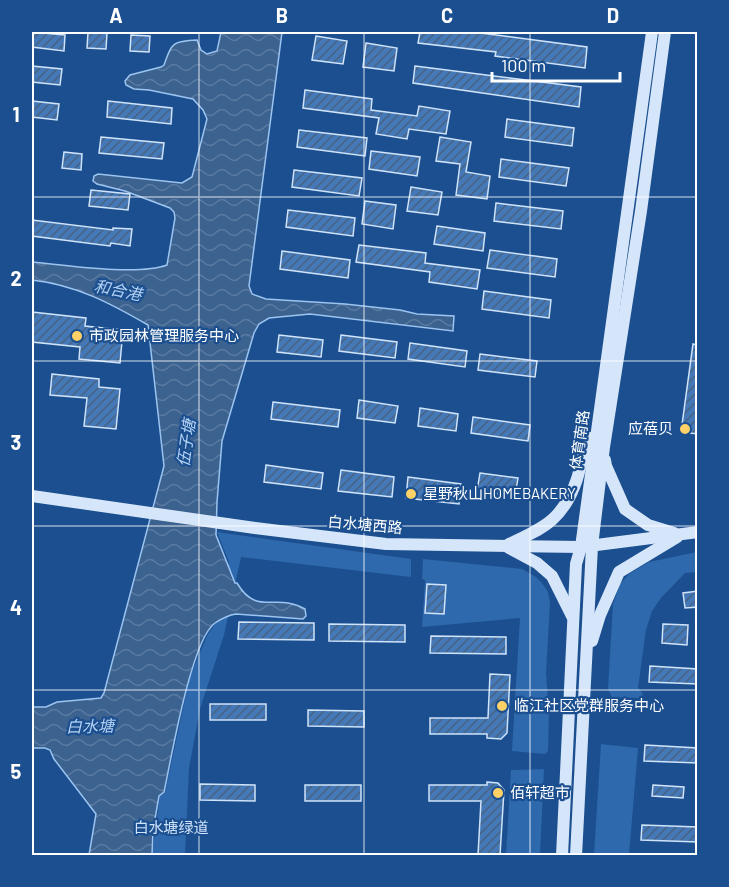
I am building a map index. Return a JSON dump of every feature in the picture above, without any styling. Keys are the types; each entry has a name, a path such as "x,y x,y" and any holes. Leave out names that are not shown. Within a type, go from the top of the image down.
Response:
{"main road":[{"name":"体育南路","path":"576,855 586,659 587,546 597,424 613,325 652,32"},
{"name":"体育南路","path":"562,855 576,564 587,546 604,447 641,211 665,32"},
{"path":"505,546 537,532 565,508 577,480 588,442 597,424"},
{"path":"604,447 606,466 625,508 648,525 680,534"},
{"name":"白水塘西路","path":"32,496 386,544 587,546 698,532"},
{"path":"586,659 600,615 619,572 680,534"},
{"path":"505,546 537,563 552,576 572,616"}],"green space":[{"name":"白水塘绿道","path":"217,532 411,559 411,577 241,557 224,635 200,709 189,768 185,855 152,856 160,796 165,793 190,676 208,634 215,624 229,562"},
{"path":"697,552 697,572 685,573 652,611 646,630 638,688 643,694 641,698 612,697 608,689 613,604 620,584 629,574 649,562"},
{"path":"423,559 522,569 536,577 548,592 550,603 546,673 549,714 548,751 545,754 512,751 520,618 422,627 425,580 422,579"},
{"path":"601,744 638,748 629,855 594,855"},
{"path":"544,769 540,855 506,855 511,770"}],"water":[{"path":"221,32 282,32 249,286 252,294 266,299 345,304 417,314 454,316 453,331 310,314 269,318 259,324 254,333 222,441 216,535 235,583 244,593 260,602 295,604 305,609 306,616 303,619 236,614 215,623 206,634 190,676 164,792 159,796 153,830 152,855 89,855 96,814 54,759 50,750 32,748 32,707 46,707 57,702 101,698 104,693 164,466 148,325 92,296 48,282 32,280 32,262 120,270 138,270 167,265 174,212 170,208 125,191 97,184 93,181 94,176 98,174 182,183 192,177 207,119 203,110 193,99 134,89 126,85 125,81 130,75 164,65 171,48 182,41 197,40 201,50 207,54 217,51"}],"building":[{"path":"32,32 65,35 64,51 32,47"},
{"path":"88,32 107,33 106,49 87,48"},
{"path":"420,32 473,32 587,47 585,68 495,56 496,52 418,43"},
{"path":"131,35 150,36 149,52 130,51"},
{"path":"316,36 347,41 343,64 312,60"},
{"path":"366,43 397,48 394,71 363,67"},
{"path":"32,66 62,69 60,85 32,82"},
{"path":"415,66 581,87 579,107 413,83"},
{"path":"305,90 372,99 371,110 417,116 419,106 450,111 446,134 409,129 407,139 376,134 379,118 303,108"},
{"path":"32,101 59,104 57,120 32,117"},
{"path":"108,101 172,108 171,124 107,117"},
{"path":"507,119 574,128 572,146 505,137"},
{"path":"299,130 367,138 365,156 297,147"},
{"path":"101,137 164,143 162,159 99,153"},
{"path":"440,137 471,142 466,172 490,176 487,199 456,195 460,164 436,161"},
{"path":"371,151 420,157 417,176 369,169"},
{"path":"64,152 82,154 81,170 62,168"},
{"path":"501,159 569,168 566,186 499,177"},
{"path":"294,170 362,178 359,196 292,187"},
{"path":"411,187 442,192 438,215 407,211"},
{"path":"91,190 130,194 128,210 89,206"},
{"path":"365,201 396,205 393,229 362,224"},
{"path":"496,203 563,211 561,229 494,221"},
{"path":"288,210 355,218 353,236 286,227"},
{"path":"32,220 113,230 113,228 132,229 130,246 111,243 110,246 32,236"},
{"path":"437,226 485,233 483,251 434,244"},
{"path":"359,245 426,253 425,263 480,270 477,289 429,282 430,272 356,262"},
{"path":"490,250 557,259 555,277 487,268"},
{"path":"282,251 350,260 348,278 280,269"},
{"path":"484,291 551,300 549,318 482,309"},
{"name":"市政园林管理服务中心","path":"32,312 86,318 85,326 123,330 120,363 79,359 80,347 32,342"},
{"path":"279,335 323,340 321,357 277,352"},
{"path":"341,335 397,342 395,358 339,351"},
{"path":"410,343 467,351 465,367 408,359"},
{"path":"693,344 698,345 698,434 681,432"},
{"path":"480,354 537,361 535,377 478,370"},
{"path":"52,374 99,379 99,387 120,389 116,429 84,426 87,398 50,395"},
{"path":"359,400 398,406 395,423 357,418"},
{"path":"273,402 340,410 338,427 271,419"},
{"path":"420,408 458,414 456,431 418,426"},
{"path":"473,417 530,425 528,441 471,433"},
{"path":"266,465 323,473 321,489 264,482"},
{"path":"341,470 394,477 392,497 338,491"},
{"path":"480,473 518,478 515,496 477,491"},
{"path":"408,477 461,484 459,504 406,498"},
{"path":"427,584 446,585 444,614 425,613"},
{"path":"698,591 698,607 685,608 683,593"},
{"path":"239,622 314,623 314,640 238,639"},
{"path":"329,624 405,625 405,642 329,641"},
{"path":"663,624 688,625 687,645 662,643"},
{"path":"431,636 506,637 506,654 430,653"},
{"path":"650,666 698,669 698,684 649,682"},
{"path":"490,674 510,675 507,733 501,739 487,738 487,734 430,734 430,718 488,718"},
{"path":"210,704 266,704 266,720 210,720"},
{"path":"308,710 364,711 364,727 308,726"},
{"path":"645,745 698,748 698,763 644,761"},
{"path":"487,782 498,783 504,790 500,855 478,855 481,801 429,801 429,785 487,785"},
{"path":"200,784 255,785 255,801 200,800"},
{"path":"305,785 361,785 361,801 305,801"},
{"path":"653,785 684,787 683,798 652,796"},
{"path":"642,825 698,827 698,842 641,840"}],"place":[{"name":"市政园林管理服务中心","path":"77,336"},
{"name":"应蓓贝","path":"685,429"},
{"name":"星野秋山HOMEBAKERY","path":"411,494"},
{"name":"临江社区党群服务中心","path":"502,706"},
{"name":"佰轩超市","path":"498,793"}],"water label":[{"name":"和合港","path":"118,290"},
{"name":"伍子塘","path":"186,443"},
{"name":"白水塘","path":"90,726"}]}
